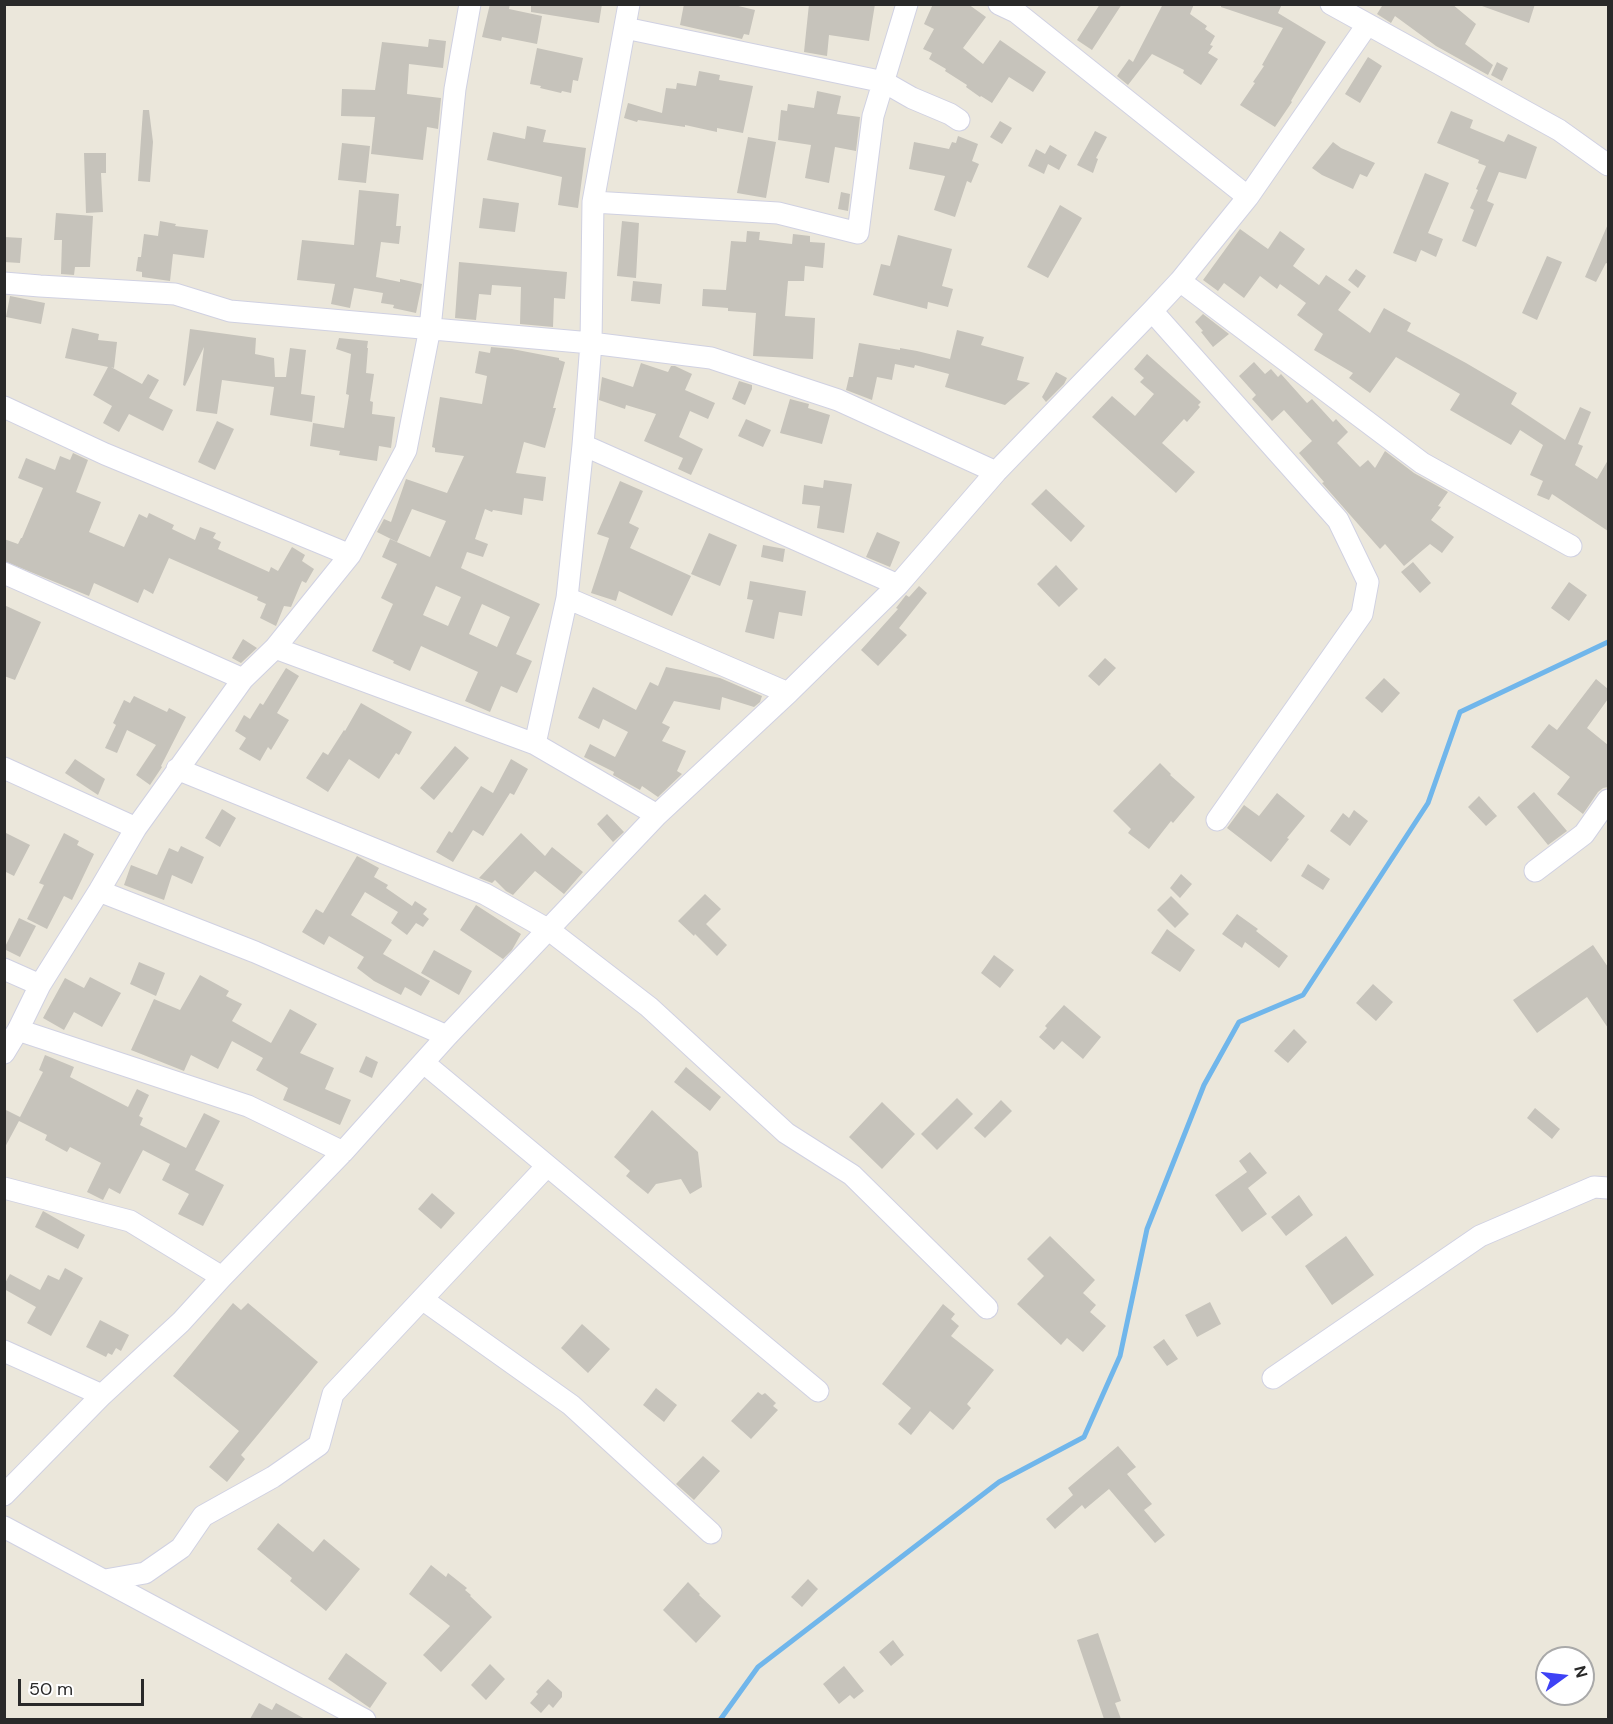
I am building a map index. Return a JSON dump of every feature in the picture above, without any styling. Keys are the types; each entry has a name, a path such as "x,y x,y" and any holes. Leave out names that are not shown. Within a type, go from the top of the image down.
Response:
{"street":[{"path":"4,1053 40,984 136,828 243,679 275,648 350,555 406,450 430,328 455,89 470,4"},
{"path":"535,744 567,598 591,344 593,202 629,4"},
{"path":"593,202 778,213 858,233 873,116 908,4"},
{"path":"999,4 1016,12 1248,197"},
{"path":"1331,4 1359,14 1559,130 1608,165"},
{"path":"4,1495 102,1395 181,1322 343,1152 447,1036 657,815 788,693 898,585 996,472 1152,311 1248,197 1359,14"},
{"path":"625,28 884,82 959,120"},
{"path":"1180,280 1422,463 1571,546"},
{"path":"4,283 175,294 230,311 430,328 711,358 838,400 996,472"},
{"path":"1152,311 1338,520 1368,582 1362,614 1217,820"},
{"path":"4,407 105,454 350,555"},
{"path":"583,445 898,585"},
{"path":"4,573 243,679"},
{"path":"567,598 788,693"},
{"path":"275,648 535,744 657,815"},
{"path":"4,768 136,828"},
{"path":"177,769 485,894 549,930 649,1007 786,1133 852,1175 987,1308"},
{"path":"1535,871 1584,834 1608,800"},
{"path":"99,891 255,952 447,1036"},
{"path":"4,969 40,984"},
{"path":"18,1030 249,1106 343,1152"},
{"path":"424,1063 818,1391"},
{"path":"105,1580 145,1573 182,1548 203,1516 273,1477 319,1445 333,1394 547,1166"},
{"path":"1273,1378 1480,1236 1594,1187 1608,1188"},
{"path":"4,1188 130,1221 222,1277"},
{"path":"422,1299 571,1405 711,1533"},
{"path":"4,1351 102,1395"},
{"path":"4,1527 364,1719"}],"building":[{"path":"490,4 510,4 509,9 542,16 537,44 502,37 501,41 482,37"},
{"path":"531,4 602,4 599,23 531,12"},
{"path":"684,4 730,4 755,10 749,35 744,34 742,39 680,25"},
{"path":"809,4 875,4 869,41 829,35 827,56 804,52"},
{"path":"933,4 968,4 986,17 963,48 983,64 1000,40 1046,72 1033,92 1009,77 992,103 980,97 966,87 967,85 945,71 946,69 929,59 932,53 923,49 934,29 924,24"},
{"path":"1100,4 1122,4 1092,50 1077,40"},
{"path":"1163,4 1194,4 1190,14 1207,26 1205,29 1215,36 1210,45 1213,46 1208,53 1218,59 1201,85 1183,73 1184,70 1152,54 1128,85 1117,76 1129,59 1133,62"},
{"path":"1221,4 1282,4 1278,13 1326,42 1275,127 1240,105 1255,83 1253,82 1264,66 1262,65 1283,28 1221,7"},
{"path":"1380,4 1452,4 1476,24 1465,44 1493,65 1488,75 1436,46 1395,16 1391,23 1377,14 1382,6"},
{"path":"1483,4 1535,4 1529,23 1482,6"},
{"path":"429,39 446,41 443,68 409,64 407,94 441,98 438,129 427,127 423,160 371,154 375,117 341,116 342,89 375,90 382,42 428,47"},
{"path":"537,48 583,58 578,81 573,80 571,93 562,91 561,93 530,84"},
{"path":"1368,57 1382,66 1360,103 1345,94"},
{"path":"1497,62 1508,68 1502,81 1491,75"},
{"path":"699,71 720,75 719,80 753,86 743,133 717,128 717,132 685,125 685,127 638,120 637,122 624,118 628,103 662,113 666,88 676,89 677,83 696,86"},
{"path":"817,91 841,96 837,114 860,117 856,151 835,147 829,183 805,178 811,145 778,140 781,110 787,111 788,104 814,108"},
{"path":"143,110 149,110 153,142 150,182 138,181"},
{"path":"1451,111 1473,120 1470,128 1504,142 1508,134 1537,147 1526,179 1499,172 1487,201 1494,204 1476,247 1462,241 1474,210 1470,208 1478,190 1476,189 1486,166 1478,163 1479,160 1437,143"},
{"path":"1000,121 1012,128 1002,144 990,137"},
{"path":"527,126 546,130 543,142 586,148 578,208 558,205 562,177 487,160 493,132 525,139"},
{"path":"1095,131 1107,137 1096,158 1098,159 1093,173 1077,165"},
{"path":"958,136 978,144 972,161 979,164 971,183 967,181 955,217 934,210 945,176 909,169 914,142 949,149 952,142 956,143"},
{"path":"748,137 776,142 766,198 737,193"},
{"path":"1333,142 1375,163 1367,177 1360,174 1353,189 1312,168"},
{"path":"342,143 370,146 366,183 338,180"},
{"path":"1050,145 1067,155 1059,170 1048,164 1044,174 1028,166 1036,149 1045,154"},
{"path":"84,153 106,153 106,173 101,173 103,212 86,213"},
{"path":"1425,173 1449,183 1428,233 1443,239 1436,257 1421,250 1416,262 1393,253"},
{"path":"359,190 399,194 396,226 401,226 399,244 381,242 376,277 422,284 416,313 381,303 383,293 354,288 350,308 331,304 335,284 297,280 302,240 354,245"},
{"path":"841,192 850,194 848,211 838,209"},
{"path":"483,198 519,203 515,232 479,228"},
{"path":"1060,205 1082,218 1048,278 1027,267"},
{"path":"56,213 93,216 90,267 75,267 74,275 61,274 62,240 54,240"},
{"path":"160,221 176,224 175,226 208,230 204,258 173,254 170,281 142,277 142,272 136,271 138,257 141,257 144,234 158,236"},
{"path":"622,221 639,223 636,278 617,276"},
{"path":"1608,224 1608,264 1606,263 1596,282 1585,277"},
{"path":"1240,229 1268,249 1280,231 1305,249 1293,266 1319,285 1326,275 1351,292 1338,310 1370,333 1384,308 1411,323 1407,331 1517,393 1511,404 1565,440 1580,407 1591,412 1578,444 1583,446 1575,465 1597,479 1608,460 1608,531 1552,494 1549,500 1537,495 1543,481 1530,475 1543,445 1520,430 1511,445 1450,410 1460,394 1396,357 1370,393 1349,378 1353,373 1314,350 1323,334 1297,315 1306,303 1280,284 1277,289 1260,276 1244,298 1224,283 1218,291 1203,280"},
{"path":"747,231 760,232 759,240 792,244 793,234 810,236 810,242 825,243 823,268 805,266 804,281 788,281 785,316 815,318 813,359 753,356 756,313 702,306 703,289 726,290 731,241 746,242"},
{"path":"898,235 952,249 942,286 953,289 948,307 928,302 927,309 873,295 881,264 890,266"},
{"path":"4,237 22,238 20,263 4,262"},
{"path":"1547,256 1562,262 1537,320 1522,313"},
{"path":"459,262 567,272 565,299 554,298 553,327 520,324 521,287 492,285 491,295 479,294 476,320 455,318"},
{"path":"1356,269 1366,276 1358,288 1348,280"},
{"path":"633,281 662,284 660,304 631,301"},
{"path":"10,296 45,303 41,324 6,317"},
{"path":"1203,314 1229,334 1213,347 1195,322"},
{"path":"72,328 99,334 98,340 117,342 114,368 111,367 142,384 148,374 159,380 149,398 173,410 163,431 129,414 119,432 103,423 112,406 93,395 108,367 65,358"},
{"path":"190,329 256,338 255,354 274,358 275,377 286,377 290,348 306,350 301,394 315,396 312,422 270,415 274,387 222,380 217,414 196,411 204,347 185,386 183,385"},
{"path":"957,330 984,337 981,345 1024,357 1017,380 1030,383 1005,405 945,387 949,374 915,365 914,368 895,364 892,380 877,377 872,400 846,390 849,377 853,377 859,343 900,350 900,348 950,359"},
{"path":"339,338 368,341 366,373 374,374 370,401 373,402 372,414 395,417 391,448 379,446 377,461 339,455 340,451 310,446 313,423 344,428 349,395 346,394 351,354 336,349"},
{"path":"491,347 512,349 559,358 565,362 545,448 524,442 516,473 546,477 543,501 524,498 522,515 493,510 492,512 485,509 475,539 488,544 483,557 467,552 461,568 540,604 516,654 532,661 517,693 501,686 490,712 465,701 478,672 421,646 410,671 372,651 393,604 381,598 397,564 382,557 390,539 430,557 446,521 412,509 397,542 377,532 384,519 391,522 406,479 447,493 464,456 435,452 435,448 432,447 440,397 482,404 487,376 475,373 479,351 490,353","holes":["436,586 461,597 448,626 423,615","482,604 510,617 497,647 469,634"]},
{"path":"1147,354 1201,402 1198,405 1200,407 1187,422 1184,419 1162,443 1195,472 1176,493 1092,417 1112,396 1135,416 1154,394 1140,382 1144,378 1134,369"},
{"path":"1254,362 1265,374 1271,369 1278,377 1281,374 1307,403 1312,399 1333,422 1336,419 1348,432 1337,443 1360,467 1368,460 1375,468 1385,451 1414,473 1448,492 1438,506 1441,507 1431,520 1454,537 1442,553 1430,544 1404,566 1385,544 1380,549 1299,453 1312,441 1284,410 1272,421 1252,399 1256,395 1239,376"},
{"path":"641,363 668,372 671,366 675,366 692,374 685,390 715,403 708,419 690,411 679,437 703,449 691,475 678,469 683,458 644,441 656,414 626,405 625,409 599,400 602,377 633,387"},
{"path":"1056,372 1067,378 1046,402 1042,397"},
{"path":"739,381 752,385 745,405 732,399"},
{"path":"790,399 809,404 808,408 830,415 822,444 780,433"},
{"path":"746,419 771,430 763,447 738,436"},
{"path":"217,421 234,429 215,470 198,462"},
{"path":"73,453 88,460 76,492 101,502 89,532 124,547 139,514 147,518 149,513 174,525 172,529 195,540 200,527 216,533 213,538 221,542 218,549 269,572 271,567 278,571 292,547 305,555 302,561 314,569 306,583 302,581 291,607 284,606 276,626 260,618 266,604 257,600 258,597 169,558 153,594 144,589 138,603 94,583 89,596 4,561 4,539 18,544 43,488 18,478 26,458 55,470 60,456 70,460"},
{"path":"824,480 852,484 844,533 817,528 820,506 802,504 804,485 823,488"},
{"path":"620,481 643,491 629,523 639,528 630,548 691,576 672,616 619,591 616,601 591,593 609,538 597,534"},
{"path":"1046,489 1085,526 1071,542 1031,504"},
{"path":"877,532 900,542 890,567 866,557"},
{"path":"709,533 737,545 720,586 691,574"},
{"path":"763,545 785,549 783,562 761,557"},
{"path":"1413,562 1431,583 1420,593 1401,572"},
{"path":"1056,565 1078,589 1059,607 1037,584"},
{"path":"750,581 806,591 802,616 779,612 774,639 745,632 753,600 747,599"},
{"path":"1569,582 1587,595 1569,621 1551,608"},
{"path":"919,586 927,593 899,628 907,635 878,666 861,650 898,609 896,608 906,595 909,597"},
{"path":"4,605 41,622 15,680 4,676"},
{"path":"243,639 257,648 241,663 232,658"},
{"path":"1105,658 1116,668 1099,686 1088,676"},
{"path":"666,667 720,678 762,696 760,702 754,707 722,697 720,710 674,701 662,723 670,727 662,741 686,751 677,771 682,774 658,797 642,786 640,790 613,775 614,772 584,757 590,744 615,757 628,732 603,719 599,729 578,718 593,687 636,710 650,682 658,686"},
{"path":"286,668 299,676 277,713 289,720 271,750 268,747 260,761 239,749 246,738 235,731 244,715 250,719 260,703 263,705"},
{"path":"1384,678 1400,693 1382,713 1365,698"},
{"path":"1596,679 1608,689 1608,699 1587,728 1608,745 1608,787 1598,792 1583,814 1557,794 1570,777 1531,747 1549,724 1557,730"},
{"path":"134,696 167,712 169,708 186,717 162,767 150,785 136,775 156,745 127,730 117,753 105,748 124,700 130,703"},
{"path":"361,703 412,732 399,755 396,753 379,779 349,759 328,792 306,778 323,752 328,755"},
{"path":"455,746 469,758 434,800 420,788"},
{"path":"75,759 105,779 98,795 65,773"},
{"path":"511,759 528,769 514,795 510,793 483,836 473,830 453,862 436,852 449,831 452,833 481,786 493,793"},
{"path":"1160,763 1195,797 1173,823 1171,821 1149,849 1128,833 1131,829 1113,811"},
{"path":"1534,792 1567,831 1548,845 1517,807"},
{"path":"1277,793 1305,816 1271,862 1227,828 1244,805 1259,816"},
{"path":"1479,796 1497,816 1486,826 1468,807"},
{"path":"222,809 236,818 220,847 205,838"},
{"path":"1354,810 1368,821 1350,846 1330,831 1343,813 1349,818"},
{"path":"607,814 624,832 613,842 597,824"},
{"path":"4,832 30,845 14,876 4,871"},
{"path":"64,833 79,841 77,845 94,854 72,900 64,896 47,929 27,919 44,885 39,883"},
{"path":"521,833 545,856 552,847 583,872 564,894 535,871 513,895 495,880 492,883 479,878"},
{"path":"181,846 204,857 192,884 172,875 164,900 124,885 131,865 157,875 169,848 178,852"},
{"path":"357,856 379,868 374,877 388,885 386,888 412,906 415,901 427,909 423,914 429,919 423,927 416,923 407,935 391,923 398,912 365,892 351,915 392,940 383,954 430,981 421,996 405,987 401,995 374,981 357,968 364,957 329,936 324,945 302,932 316,909 323,913"},
{"path":"1308,864 1330,879 1323,890 1301,876"},
{"path":"1181,874 1192,884 1180,898 1170,888"},
{"path":"705,894 721,909 706,924 727,945 717,956 678,921"},
{"path":"1171,896 1189,914 1175,928 1157,910"},
{"path":"476,905 521,934 512,950 503,959 460,930"},
{"path":"1237,914 1288,956 1279,968 1245,942 1242,948 1222,934"},
{"path":"19,918 36,926 20,957 4,949"},
{"path":"1167,929 1195,950 1180,972 1151,953"},
{"path":"1593,945 1608,967 1608,1028 1587,997 1537,1033 1513,1000"},
{"path":"434,950 472,971 459,995 421,973"},
{"path":"994,955 1014,970 1000,988 981,973"},
{"path":"139,962 165,973 156,996 130,984"},
{"path":"200,975 229,991 226,996 242,1004 232,1021 271,1043 290,1009 317,1024 300,1053 334,1068 325,1089 351,1100 340,1125 283,1100 288,1088 256,1070 263,1058 232,1041 218,1069 191,1055 184,1071 131,1050 154,999 180,1010"},
{"path":"90,977 121,993 102,1027 74,1012 64,1030 43,1018 65,978 84,988"},
{"path":"1373,984 1393,1002 1376,1021 1356,1003"},
{"path":"1064,1005 1101,1037 1083,1059 1062,1041 1054,1050 1039,1037 1047,1028 1045,1026"},
{"path":"1294,1029 1307,1042 1288,1063 1274,1051"},
{"path":"45,1055 74,1067 70,1077 128,1107 137,1089 149,1095 139,1116 143,1118 140,1125 186,1148 204,1113 220,1121 195,1170 224,1185 203,1226 178,1214 189,1194 162,1180 170,1164 143,1150 120,1194 109,1188 103,1200 87,1192 101,1163 70,1147 67,1152 45,1140 47,1135 19,1121 4,1149 4,1109 20,1117 43,1072 39,1070"},
{"path":"366,1056 378,1062 372,1078 359,1072"},
{"path":"686,1067 721,1097 710,1111 674,1082"},
{"path":"957,1098 973,1114 937,1150 921,1134"},
{"path":"1001,1100 1012,1111 985,1138 974,1128"},
{"path":"882,1102 915,1134 882,1169 849,1137"},
{"path":"1535,1108 1560,1129 1552,1139 1527,1118"},
{"path":"652,1110 698,1152 702,1187 690,1194 681,1179 656,1184 648,1194 626,1176 630,1171 614,1157"},
{"path":"1250,1152 1267,1173 1248,1188 1267,1214 1242,1232 1215,1195 1247,1172 1239,1161"},
{"path":"432,1193 455,1213 441,1229 418,1209"},
{"path":"1299,1195 1313,1215 1286,1236 1271,1217"},
{"path":"43,1211 85,1235 78,1249 35,1227"},
{"path":"1050,1236 1095,1280 1083,1293 1096,1305 1090,1312 1106,1326 1083,1352 1067,1338 1061,1345 1017,1304 1044,1276 1027,1259"},
{"path":"1346,1236 1374,1275 1332,1305 1305,1266"},
{"path":"65,1268 83,1278 51,1336 27,1323 36,1307 4,1289 4,1285 10,1274 40,1290 48,1275 59,1280"},
{"path":"1210,1302 1221,1324 1197,1337 1185,1315"},
{"path":"233,1303 241,1310 248,1303 318,1362 241,1455 245,1459 227,1482 209,1467 239,1431 173,1376"},
{"path":"943,1304 955,1314 951,1319 959,1326 951,1336 994,1370 967,1404 971,1408 953,1430 930,1411 911,1435 898,1424 911,1408 882,1384"},
{"path":"100,1320 129,1335 121,1351 116,1348 112,1355 108,1353 106,1357 86,1347"},
{"path":"582,1324 610,1349 588,1373 561,1348"},
{"path":"1164,1339 1178,1359 1167,1366 1153,1347"},
{"path":"656,1388 677,1405 664,1422 643,1405"},
{"path":"758,1392 762,1395 765,1393 776,1403 773,1406 778,1410 751,1439 731,1421"},
{"path":"1118,1446 1136,1467 1127,1474 1152,1504 1144,1510 1165,1535 1155,1543 1109,1489 1085,1509 1082,1505 1055,1529 1046,1519 1073,1495 1068,1488"},
{"path":"703,1456 720,1471 694,1500 676,1484"},
{"path":"278,1523 313,1552 324,1539 360,1569 326,1611 290,1581 292,1578 257,1549"},
{"path":"431,1565 446,1577 448,1573 467,1588 465,1590 470,1596 492,1617 441,1672 423,1655 450,1626 409,1594"},
{"path":"808,1579 818,1589 802,1607 791,1597"},
{"path":"688,1582 721,1616 696,1643 663,1610"},
{"path":"1098,1633 1121,1701 1115,1703 1121,1719 1104,1719 1077,1640"},
{"path":"893,1640 904,1655 891,1666 879,1652"},
{"path":"346,1653 387,1683 370,1708 328,1679"},
{"path":"490,1664 505,1679 486,1700 471,1685"},
{"path":"844,1666 864,1691 854,1699 850,1695 839,1704 823,1684"},
{"path":"548,1679 562,1692 562,1697 553,1708 549,1704 541,1713 530,1703"},
{"path":"259,1703 272,1710 276,1703 305,1719 250,1719"}],"waterway":[{"path":"720,1720 758,1667 999,1482 1084,1437 1120,1356 1147,1229 1204,1085 1239,1022 1303,995 1428,803 1460,712 1608,642"}]}
